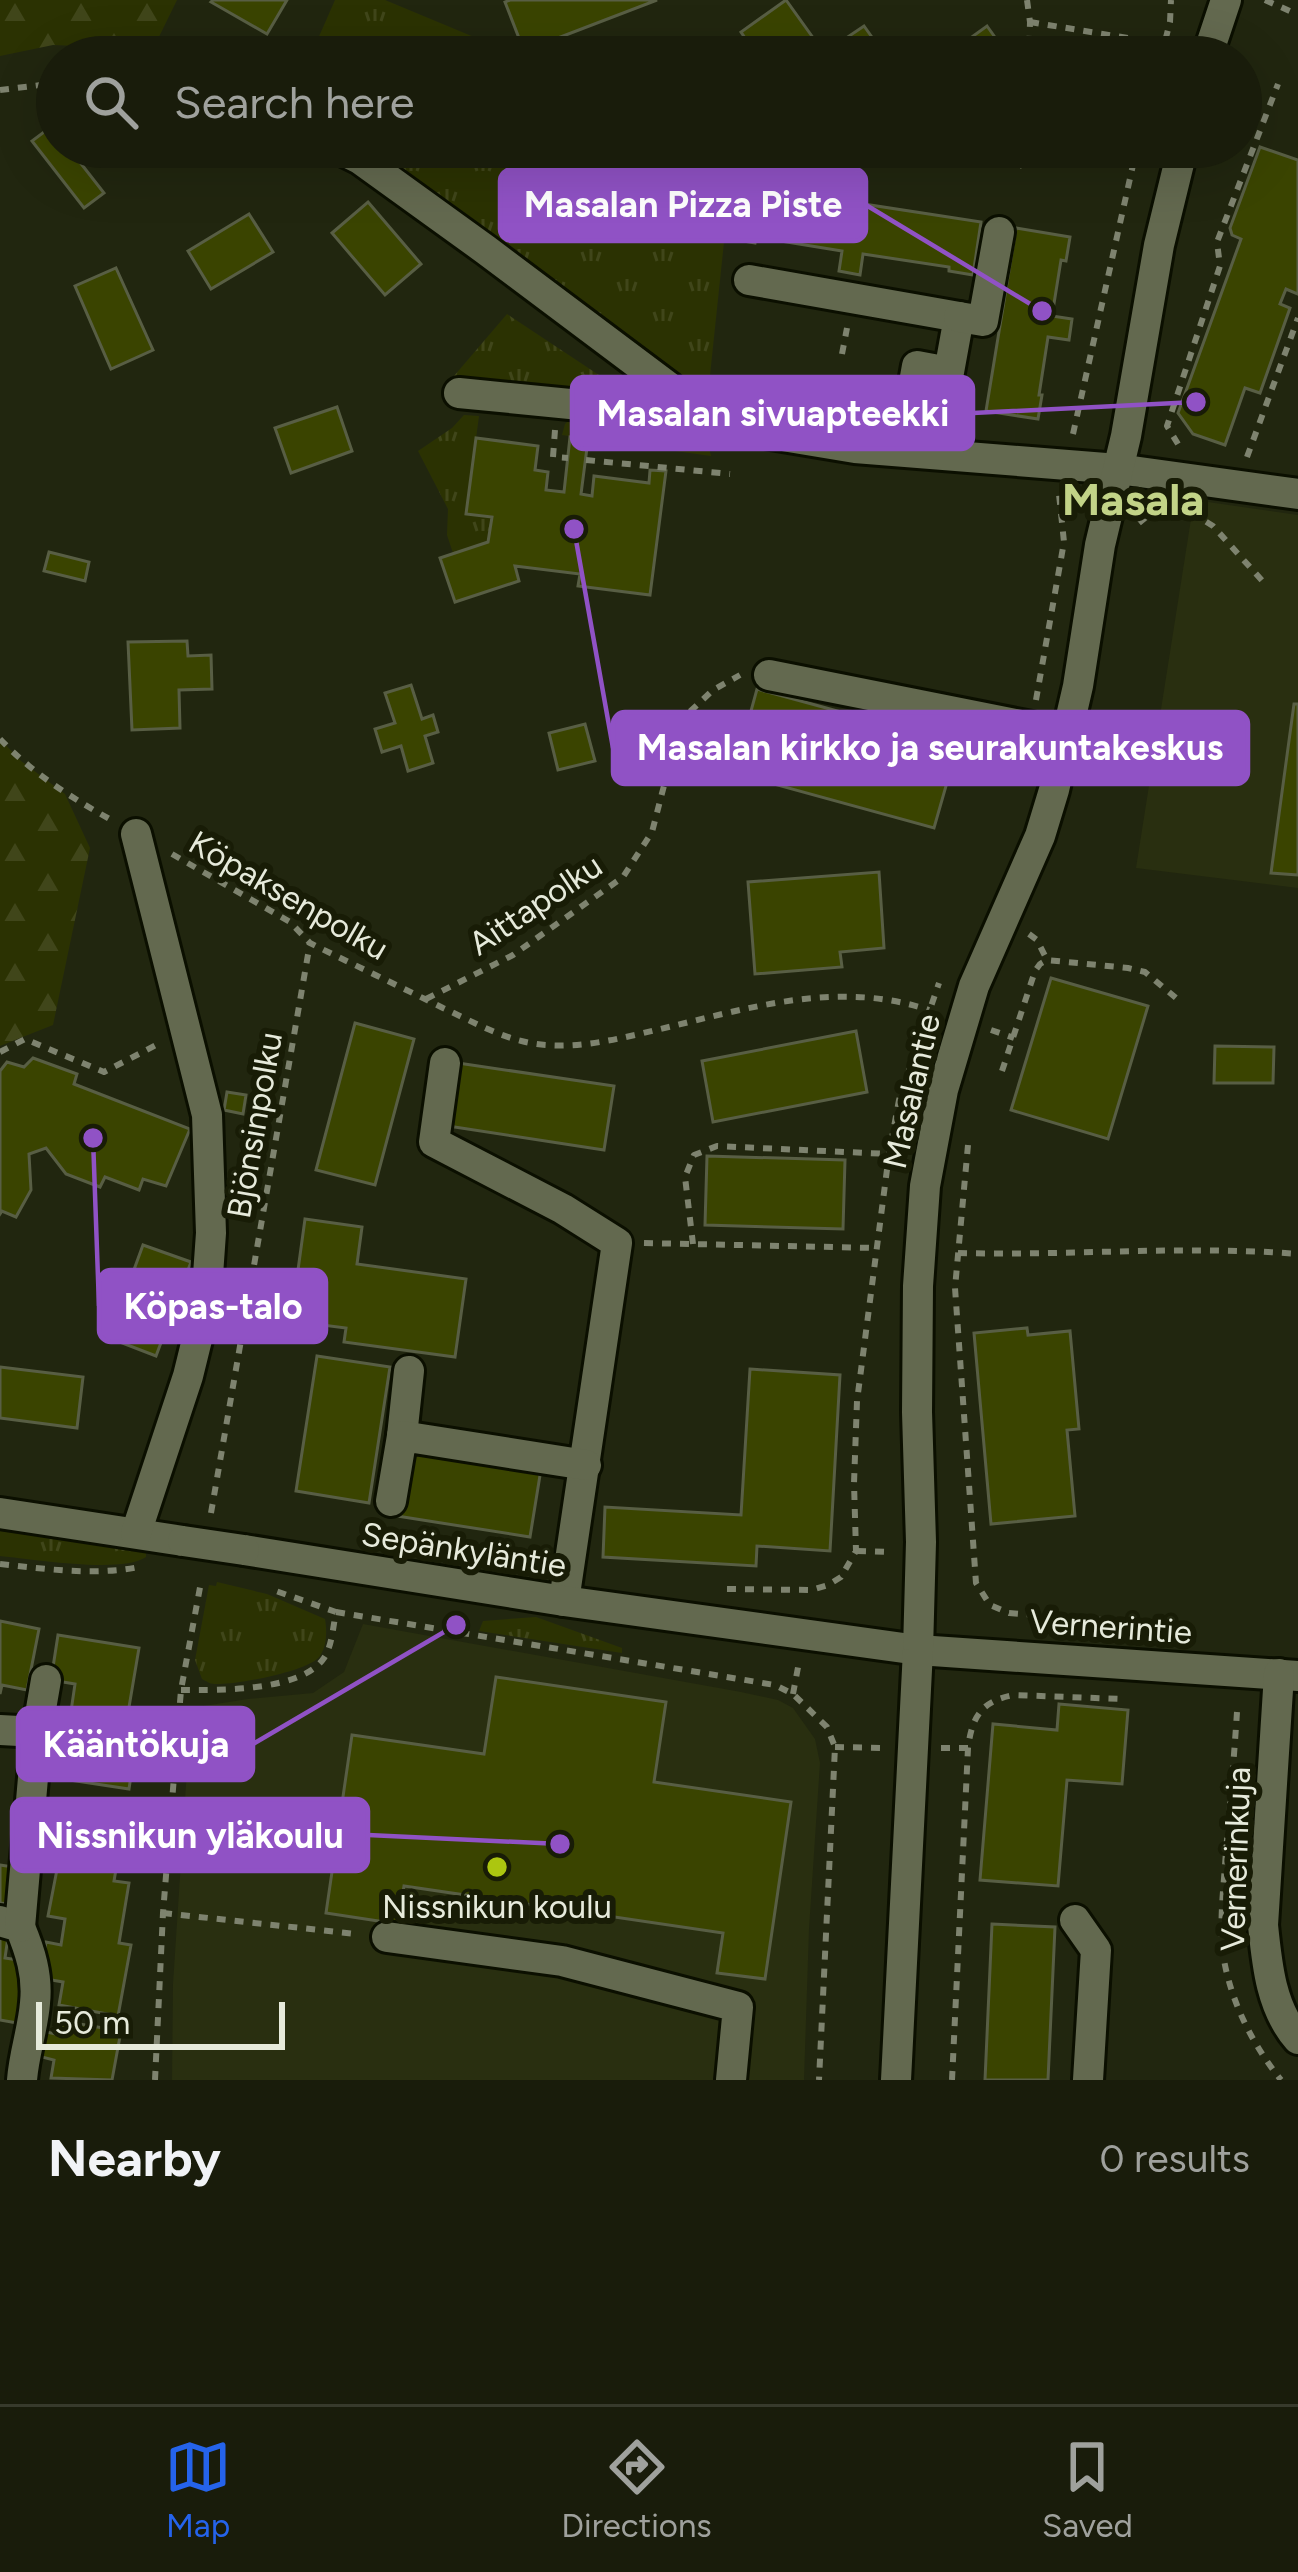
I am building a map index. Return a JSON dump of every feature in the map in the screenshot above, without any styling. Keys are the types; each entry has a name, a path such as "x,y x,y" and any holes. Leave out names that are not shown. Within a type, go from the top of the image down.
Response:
{"street":[{"path":"1214,36 1226,0"},
{"path":"373,168 670,388 698,422"},
{"name":"Masalantie","path":"896,2080 918,1651 918,1286 925,1186 943,1090 974,986 1040,836 1054,790 1178,168"},
{"path":"749,280 983,321 998,232"},
{"path":"902,450 917,366 949,372 959,317"},
{"path":"459,393 651,412 855,448 1118,469 1298,494"},
{"path":"769,675 1031,727"},
{"path":"136,834 206,1115 211,1233 206,1304 188,1376 136,1533"},
{"path":"445,1063 434,1142 563,1209 616,1243 578,1424 586,1465 565,1601"},
{"path":"391,1502 409,1370"},
{"path":"402,1436 586,1465"},
{"name":"Sepänkyläntie","path":"0,1513 136,1533 196,1534 244,1550 918,1651"},
{"name":"Vernerintie","path":"918,1651 1288,1675"},
{"name":"Vernerinkuja","path":"1288,1675 1263,1925 1267,1966 1279,2009 1298,2039"},
{"path":"15,2061 35,2002 33,1958 10,1924 46,1680"},
{"path":"0,1730 37,1732"},
{"path":"1075,1920 1096,1950 1088,2080"},
{"path":"387,1937 562,1961 738,2007 731,2080"}],"path":[{"path":"1027,0 1030,36"},
{"path":"1166,36 1171,0"},
{"path":"1265,0 1292,12 1298,10"},
{"path":"1030,22 1115,36"},
{"path":"1262,124 1277,85"},
{"path":"0,91 36,86"},
{"path":"1071,447 1132,168"},
{"path":"1167,426 1220,266 1217,242 1245,168"},
{"path":"1246,460 1298,318"},
{"path":"586,460 730,474"},
{"path":"1132,536 1137,524 1165,504"},
{"path":"1185,509 1213,526 1267,586"},
{"name":"Aittapolku","path":"426,999 513,955 623,877 652,832 681,720 712,690 741,674 769,675"},
{"name":"Köpaksenpolku","path":"0,740 65,794 290,922 310,944 507,1038 546,1046 630,1036 781,1000 856,996 928,1010"},
{"path":"1022,948 1028,933"},
{"path":"1037,940 1047,960"},
{"name":"Bjönsinpolku","path":"196,1534 310,944"},
{"path":"1003,1070 1035,971 1047,960 1145,972 1176,998"},
{"path":"811,1590 841,1577 856,1551 857,1401 889,1154 899,1100 937,988"},
{"path":"987,1047 995,1016"},
{"path":"0,1052 25,1039 104,1072 186,1030"},
{"path":"998,1031 1014,1038"},
{"path":"971,1128 956,1311 976,1583 990,1605"},
{"path":"693,1244 685,1177 694,1155 717,1146 889,1154"},
{"path":"616,1243 877,1248"},
{"path":"958,1253 1172,1249 1298,1254"},
{"path":"0,1564 79,1572 146,1566"},
{"path":"155,2080 181,1690 201,1582"},
{"path":"271,1589 335,1612 708,1672 775,1685 793,1694 827,1727 835,1747 819,2080"},
{"path":"181,1690 250,1689 303,1676 323,1661 335,1612"},
{"path":"952,2080 968,1748 974,1718 981,1709 1014,1695 1132,1699"},
{"path":"163,1913 387,1937"}],"shaded area":[{"path":"1194,500 1298,515 1298,888 1136,868"},
{"name":"Nissnikun koulu","path":"363,1624 741,1692 793,1708 815,1739 820,1763 804,2080 172,2080 173,1984 191,1708 313,1693 344,1672"}],"green space":[{"path":"0,0 177,0 159,36 36,36 36,49 0,56"},
{"path":"335,0 385,0 472,36 319,36"},
{"path":"382,168 732,168 708,394 682,382"},
{"path":"507,314 617,387 617,393 454,376"},
{"path":"464,415 479,416 466,513 492,517 488,542 453,553 447,535 448,509 418,451"},
{"path":"573,416 688,432 709,448 711,456 562,435"},
{"path":"0,739 65,794 90,848 53,1025 0,1046"},
{"path":"0,1531 142,1551 146,1557 98,1565 0,1556"},
{"path":"217,1582 267,1594 325,1619 320,1656 303,1667 257,1679 220,1684 202,1679 195,1660 209,1585"},
{"path":"536,1617 622,1648 622,1653 479,1631 483,1621"}],"building":[{"path":"213,0 287,0 267,34"},
{"path":"657,0 563,36 518,36 505,2"},
{"path":"786,0 812,36 744,36 741,32"},
{"path":"864,26 871,36 849,36"},
{"path":"987,26 994,36 973,36"},
{"path":"1262,148 1298,160 1298,294 1286,289 1280,304 1290,308 1260,393 1245,388 1225,445 1193,434 1178,413 1241,239 1230,228 1252,168 1262,168"},
{"path":"53,168 84,168 104,193 84,208"},
{"path":"740,185 981,222 973,275 863,254 860,275 839,271 842,251 756,237 755,243 732,239"},
{"path":"368,202 421,264 385,295 332,233"},
{"path":"249,214 273,252 211,289 188,251"},
{"path":"1016,228 1070,237 1066,261 1061,260 1052,316 1072,319 1069,340 1048,337 1038,419 986,411"},
{"path":"116,268 153,350 111,369 75,286"},
{"path":"337,407 352,451 291,473 275,428"},
{"path":"570,437 588,440 581,494 592,496 594,476 649,483 650,470 666,471 650,595 578,586 580,574 515,566 519,581 455,602 440,558 488,542 492,517 466,514 476,438 538,446 535,470 548,472 546,490 564,492"},
{"path":"49,552 89,562 85,581 44,571"},
{"path":"187,641 188,656 211,655 212,689 179,690 180,728 132,730 128,642"},
{"path":"411,685 422,719 433,715 438,732 425,736 433,763 408,771 401,746 382,752 375,729 395,723 385,693"},
{"path":"757,689 958,744 934,828 734,773"},
{"path":"1294,704 1298,704 1298,875 1271,873"},
{"path":"585,724 595,761 558,770 549,733"},
{"path":"879,872 884,948 840,952 842,967 755,974 748,882"},
{"path":"1051,978 1148,1006 1108,1139 1011,1110"},
{"path":"355,1023 414,1039 375,1185 316,1170"},
{"path":"856,1031 867,1092 713,1122 702,1061"},
{"path":"1215,1046 1274,1047 1273,1083 1214,1083"},
{"path":"33,1058 77,1074 74,1084 190,1129 166,1186 143,1179 139,1190 105,1177 100,1187 66,1174 46,1148 29,1154 31,1190 16,1217 0,1214 0,1071 7,1062 24,1067"},
{"path":"458,1063 614,1086 604,1150 448,1126"},
{"path":"227,1092 246,1095 243,1114 224,1110"},
{"path":"707,1156 845,1160 843,1229 705,1225"},
{"path":"305,1219 362,1227 357,1264 466,1279 455,1357 344,1342 346,1328 291,1321"},
{"path":"143,1245 191,1262 156,1356 109,1338"},
{"path":"1027,1328 1028,1335 1070,1331 1079,1429 1067,1430 1075,1516 991,1524 974,1333"},
{"path":"317,1356 390,1367 369,1503 296,1491"},
{"path":"0,1367 83,1377 77,1428 0,1418"},
{"path":"750,1369 840,1375 830,1551 757,1546 756,1566 603,1557 605,1507 741,1515"},
{"path":"408,1442 542,1463 530,1537 397,1516"},
{"path":"0,1621 39,1629 27,1690 2,1685 0,1694"},
{"path":"58,1635 139,1648 128,1713 140,1715 129,1789 63,1779 67,1755 50,1753 55,1722 69,1725 75,1684 51,1680"},
{"path":"496,1677 666,1702 654,1782 791,1802 765,1979 717,1973 723,1933 404,1886 398,1924 326,1913 352,1735 484,1754"},
{"path":"1059,1704 1128,1710 1122,1784 1067,1780 1058,1886 980,1880 993,1724 1057,1730"},
{"path":"54,1805 125,1818 114,1881 129,1883 119,1943 131,1945 118,2016 59,2005 63,1982 40,1978 46,1942 61,1945 65,1919 48,1916 60,1854 45,1851"},
{"path":"0,1865 13,1867 8,1904 0,1903"},
{"path":"992,1924 1055,1927 1048,2080 985,2080"},
{"path":"0,1936 8,1937 5,1958 25,1961 17,2023 0,2020"},
{"path":"62,2021 121,2031 112,2080 51,2078 54,2060 38,2056 42,2031 60,2035"}],"place":[{"name":"Masalan Pizza Piste","path":"1042,311"},
{"name":"Masalan sivuapteekki","path":"1196,402"},
{"name":"Masalan kirkko ja seurakuntakeskus","path":"574,529"},
{"name":"Köpas-talo","path":"93,1138"},
{"name":"Kääntökuja","path":"456,1625"},
{"name":"Nissnikun yläkoulu","path":"560,1844"},
{"name":"Nissnikun koulu","path":"497,1867"}],"district":[{"name":"Masala","path":"1133,499"}]}
